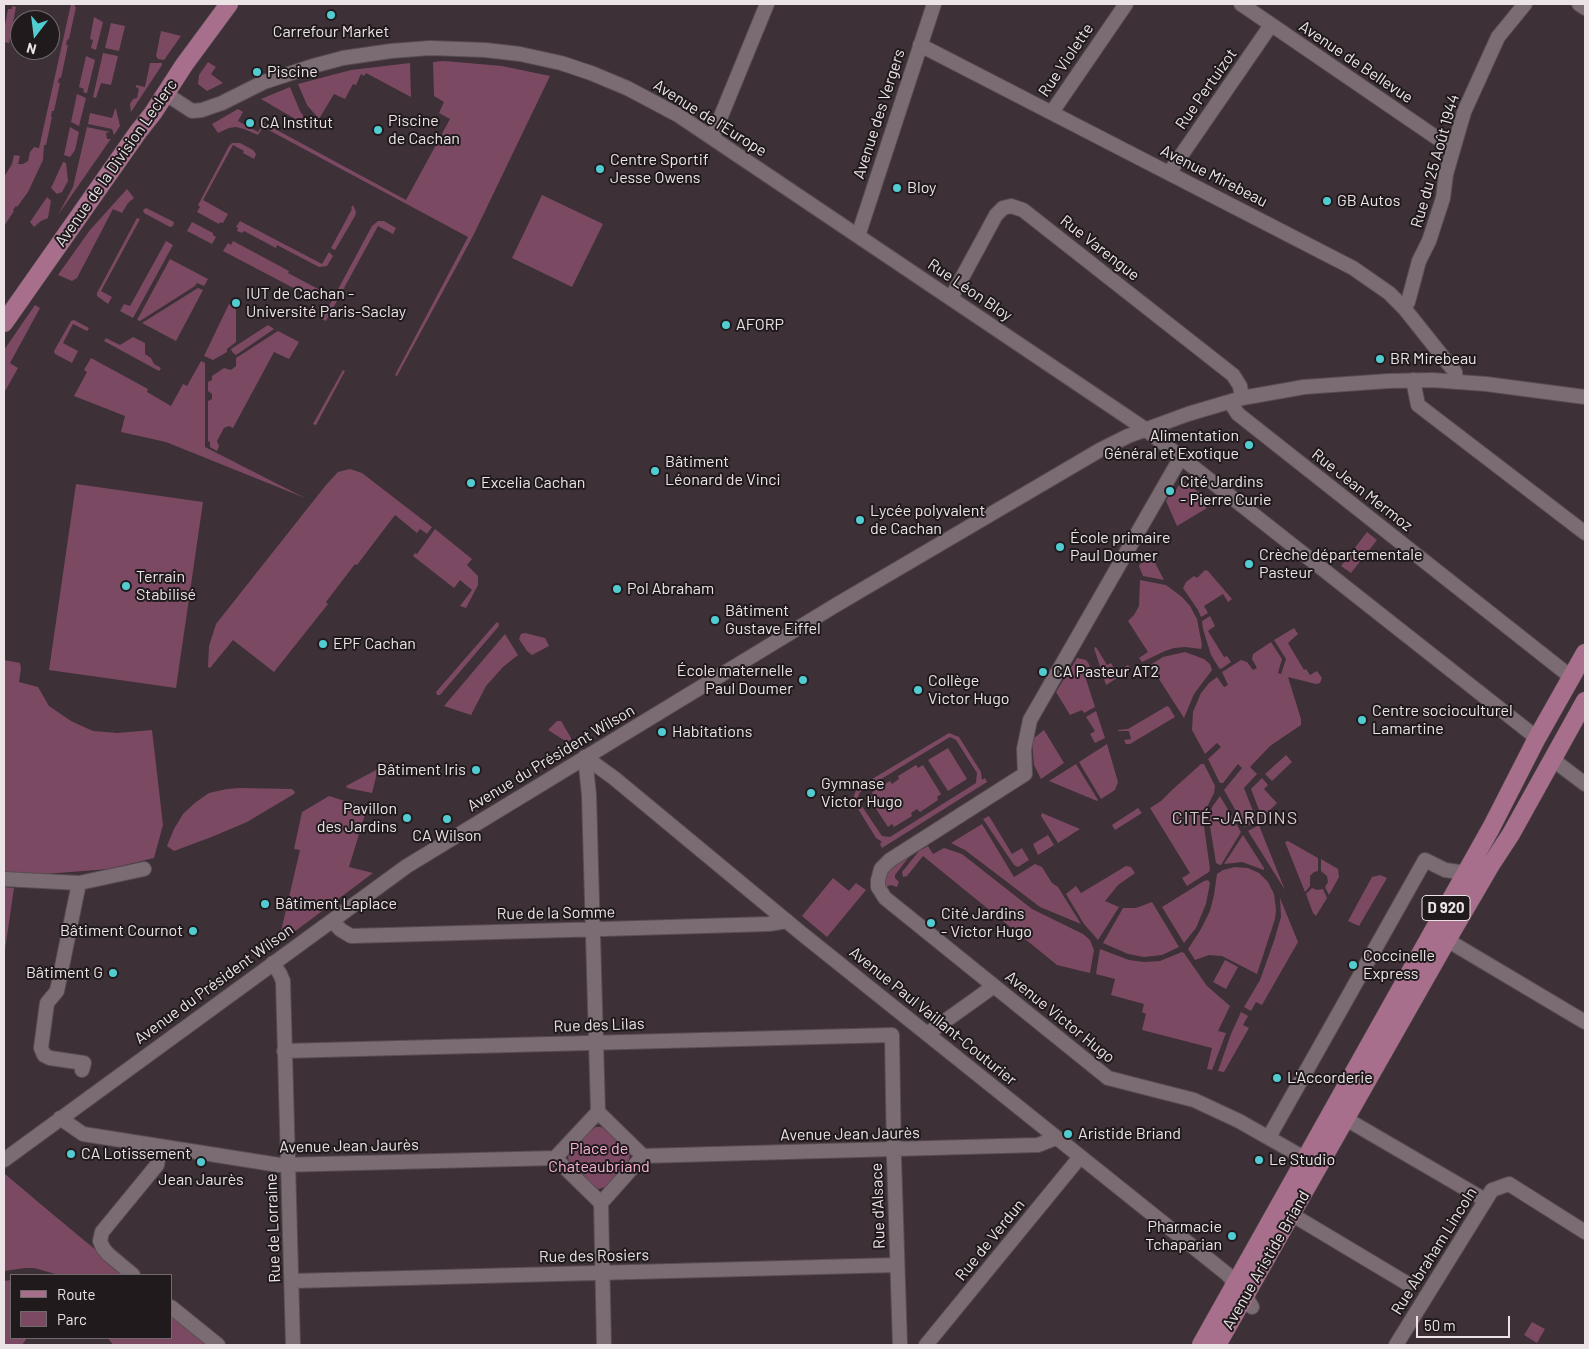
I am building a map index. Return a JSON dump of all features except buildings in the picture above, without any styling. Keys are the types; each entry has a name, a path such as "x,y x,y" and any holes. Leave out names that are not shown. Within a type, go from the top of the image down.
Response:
{"main road":[{"name":"Avenue de la Division Leclerc","path":"5,319 229,4"},
{"name":"D 920","path":"1537,738 1585,653"},
{"name":"D 920","path":"1552,759 1585,701"},
{"path":"1537,738 1552,759"},
{"name":"Avenue Aristide Briand","path":"1217,1345 1240,1290 1306,1159 1466,873 1537,738"},
{"name":"Avenue Aristide Briand","path":"1196,1344 1240,1290 1346,1119 1447,940 1511,834 1552,759"}],"street":[{"path":"712,138 767,4"},
{"name":"Avenue des Vergers","path":"858,236 934,4"},
{"name":"Rue Violette","path":"1052,112 1126,4"},
{"name":"Avenue de Bellevue","path":"1241,4 1437,138 1454,146"},
{"name":"Rue du 25 Août 1944","path":"1404,308 1408,302 1419,261 1432,233 1443,198 1446,174 1464,112 1498,37 1525,4"},
{"path":"1579,4 1585,8"},
{"name":"Rue Pertuizot","path":"1170,173 1271,25"},
{"name":"Avenue Mirebeau","path":"920,45 1353,268 1388,293 1404,308 1455,372 1456,382"},
{"name":"Avenue de l'Europe","path":"166,94 192,111 202,110 222,103 264,82 343,58 391,50 430,48 485,50 520,54 561,63 600,76 659,105 775,181"},
{"name":"Rue Léon Bloy","path":"775,181 1145,429 1537,738"},
{"name":"Rue Varengue","path":"951,298 996,215 1003,208 1011,206 1023,210 1233,375 1240,386 1236,400"},
{"path":"1413,380 1418,404 1585,533"},
{"path":"1145,429 1236,400 1304,388 1413,380 1456,382 1585,397"},
{"name":"Rue Jean Mermoz","path":"1236,400 1238,414 1571,677"},
{"name":"Avenue du Président Wilson","path":"4,1160 407,866 836,604 1100,450 1145,429"},
{"name":"Avenue Victor Hugo","path":"1181,457 1030,720 1024,749 1025,774 890,860 881,869 878,887 885,898 1108,1078 1194,1100 1269,1137 1306,1159"},
{"path":"585,757 589,795 598,1112 643,1156 601,1203 604,1345"},
{"name":"Avenue Paul Vaillant-Couturier","path":"585,757 614,778 787,921 1080,1157 1240,1290"},
{"path":"1552,759 1585,784"},
{"path":"1269,1137 1425,860 1445,870 1466,873"},
{"path":"4,879 79,883 144,869"},
{"path":"79,883 57,991 47,1003 41,1048 44,1055 50,1058 84,1063 82,1070"},
{"name":"Rue de la Somme","path":"332,921 351,936 769,924 787,921"},
{"path":"1447,940 1585,1022"},
{"name":"Rue de Lorraine","path":"272,963 283,980 293,1345"},
{"path":"927,1034 994,986"},
{"path":"892,1035 906,1016"},
{"name":"Rue des Lilas","path":"284,1051 892,1035"},
{"name":"Rue d'Alsace","path":"892,1035 900,1345"},
{"path":"598,1112 555,1158 601,1203"},
{"name":"Avenue Jean Jaurès","path":"60,1118 83,1134 288,1166 555,1158"},
{"path":"1346,1119 1485,1200"},
{"name":"Avenue Jean Jaurès","path":"643,1156 1038,1145 1056,1138"},
{"path":"132,1274 108,1254 100,1241 102,1232 157,1165 160,1147"},
{"name":"Rue de Verdun","path":"926,1345 1080,1157"},
{"name":"Rue Abraham Lincoln","path":"1396,1345 1492,1190 1509,1184 1585,1232"},
{"path":"1301,1220 1408,1284"},
{"name":"Rue des Rosiers","path":"292,1281 898,1265"},
{"path":"172,1308 218,1345"}],"green space":[{"path":"71,4 75,4 76,7 69,39 67,40 66,45 68,45 61,78 59,78 58,83 60,83 54,111 52,111 46,145 44,145 43,160 28,192 13,210 4,226 4,177 12,164 14,155 20,156 18,164 23,164 28,161 30,152 34,147 39,148"},
{"path":"12,6 16,7 15,10 10,10 9,43 4,42 4,30 8,9 12,9"},
{"path":"94,17 103,22 96,50 91,48 93,40 90,39"},
{"path":"111,23 125,26 119,51 105,48"},
{"path":"161,31 181,36 164,60 158,59 156,56"},
{"path":"103,53 118,56 111,85 101,83 96,98 93,97"},
{"path":"86,56 95,60 87,93 83,92 84,89 79,87"},
{"path":"444,61 502,66 550,76 473,236 397,376 395,375 468,237 263,127 258,135 236,127 218,133 212,124 238,109 243,112 238,121 258,132 264,123 406,200 450,119 439,113 444,102 434,96 433,62"},
{"path":"208,62 216,67 211,74 223,83 207,91 198,84 199,75"},
{"path":"150,63 162,63 162,65 131,112 130,104 133,99 137,98 139,89 136,85 145,87"},
{"path":"410,63 411,97 366,73 364,76 361,74 356,85 353,84 345,99 334,94 319,119 307,105 298,84 351,70"},
{"path":"290,87 307,122 302,123 261,99"},
{"path":"77,94 86,98 79,126 71,122"},
{"path":"115,109 120,126 114,135 112,129 88,124 90,113 112,118"},
{"path":"70,127 79,132 75,150 70,157 64,155"},
{"path":"87,127 110,132 106,133 107,139 111,139 58,215 73,187"},
{"path":"232,143 240,143 253,150 256,154 254,159 233,145 203,200 228,214 223,223 220,222 219,224 197,212 200,207 198,205"},
{"path":"63,162 66,163 68,181 62,192 57,194 51,188"},
{"path":"127,189 134,198 128,203 122,213 113,209 77,278 72,281 58,275 90,230"},
{"path":"542,195 603,224 572,287 512,258"},
{"path":"47,197 51,201 48,218 34,227 30,222"},
{"path":"353,205 356,212 355,216 335,250 331,248"},
{"path":"146,208 174,222 173,226 170,227 144,213 143,210"},
{"path":"137,218 140,219 101,291 112,297 108,304 97,296 97,293"},
{"path":"240,221 322,264 329,252 333,256 327,266 319,267 277,245 276,248 244,231 242,233 237,231 238,228 236,227"},
{"path":"378,221 384,221 396,228 393,234 378,226 326,321 322,319 372,226"},
{"path":"192,222 213,233 216,237 212,244 187,231"},
{"path":"166,241 173,245 133,318 120,311 124,304 130,306"},
{"path":"233,241 320,290 318,296 307,290 305,294 223,251 228,243 231,245"},
{"path":"170,259 208,279 204,286 197,283 140,321 137,320"},
{"path":"198,288 203,290 176,341 142,323"},
{"path":"229,304 236,308 236,342 227,349 227,352 213,360 204,356"},
{"path":"35,305 40,308 10,363 18,368 4,393 4,350"},
{"path":"74,320 89,328 87,331 73,324 63,343 78,351 72,363 55,354 54,351 71,321"},
{"path":"268,325 274,329 236,355 232,352 231,349"},
{"path":"278,331 299,342 289,359 274,352 233,428 229,426 224,428 217,441 219,446 217,451 210,447 210,442 208,441 208,401 212,399 212,394 208,391 208,382 212,380 212,376 224,368 231,370 236,366 236,358"},
{"path":"133,337 145,343 145,354 151,358 154,364 161,368 159,371 104,341 106,338 120,345"},
{"path":"91,358 148,389 147,392 171,406 183,384 187,386 201,361 205,363 205,447 305,498 166,442 121,432 125,416 74,396 87,372 84,370"},
{"path":"343,370 345,371 316,425 313,424"},
{"path":"350,469 362,473 432,527 427,534 420,529 417,533 395,515 357,565 355,564 326,602 328,604 274,672 233,640 210,668 208,667 209,646 216,624 326,485 338,472"},
{"path":"1182,480 1204,496 1200,501 1207,508 1177,526 1166,501 1173,489 1176,490"},
{"name":"Terrain Stabilisé","path":"76,484 203,502 176,688 49,670"},
{"path":"435,529 472,559 467,565 478,576 478,585 466,608 460,606 472,590 460,580 454,588 413,556 415,553 417,554"},
{"path":"1367,532 1377,540 1351,573 1341,566"},
{"path":"1148,551 1164,580 1143,576 1139,566"},
{"path":"1205,570 1208,571 1232,599 1228,602 1223,594 1204,606 1208,613 1201,617 1183,588 1186,582 1194,576 1197,578"},
{"path":"1140,580 1166,585 1182,597 1190,606 1197,619 1202,645 1201,649 1174,648 1142,662 1139,658 1148,652 1128,621 1139,606"},
{"path":"1210,616 1215,626 1208,631 1224,657 1227,656 1231,662 1221,669 1211,655 1203,629 1202,621"},
{"path":"498,622 499,626 440,695 437,695 436,692"},
{"path":"1294,628 1298,634 1288,643 1304,670 1306,669 1310,675 1317,671 1322,678 1320,683 1316,684 1288,677 1301,719 1301,725 1270,746 1250,767 1257,774 1244,788 1257,821 1245,827 1224,790 1242,768 1238,764 1223,783 1220,783 1208,759 1221,747 1217,743 1205,754 1192,730 1193,712 1201,693 1209,683 1217,677 1224,687 1228,685 1222,672 1241,660 1247,662 1253,670 1257,668 1252,659 1253,654 1271,642 1282,659 1278,673 1281,674 1286,659 1274,640"},
{"path":"525,633 545,638 549,646 532,655 519,639 521,634"},
{"path":"505,634 518,655 503,667 486,686 471,715 444,706"},
{"path":"1096,647 1107,665 1111,663 1116,672 1128,665 1131,669 1106,685 1094,648"},
{"path":"1185,652 1204,659 1210,664 1212,670 1194,694 1184,718 1150,665 1163,657"},
{"path":"1077,658 1086,660 1089,664 1091,670 1084,673 1095,707 1084,713 1082,710 1070,715 1056,692"},
{"path":"4,660 20,663 19,682 38,687 49,706 71,721 93,731 117,733 152,730 163,825 154,858 108,869 45,874 4,874"},
{"path":"1167,706 1175,717 1130,744 1126,744 1124,740 1131,739 1129,731 1118,730 1128,729"},
{"path":"1096,711 1105,738 1095,743 1090,734 1095,731 1086,717"},
{"path":"557,721 561,721 571,740 567,742 548,730"},
{"path":"1044,730 1064,763 1041,779 1034,765 1032,743 1034,738"},
{"path":"949,733 959,737 981,772 982,780 985,778 987,782 882,848 880,844 882,842 876,838 855,804 853,798 857,788","holes":["950,737 956,740 977,773 976,783 890,837 882,836 859,802 860,792"]},
{"path":"1107,744 1118,782 1115,790 1101,799 1079,762"},
{"path":"948,748 967,779 948,791 928,760"},
{"path":"1286,755 1292,762 1272,781 1265,774"},
{"path":"1076,764 1098,800 1097,801 1049,781"},
{"path":"1201,764 1204,764 1215,786 1203,819 1210,869 1209,872 1187,886 1182,878 1190,873 1150,808 1161,801"},
{"path":"916,765 918,768 923,765 941,794 937,797 938,800 920,812 917,809 911,813 912,816 894,827 892,824 888,827 869,798 873,795 872,792 890,781 892,784 899,779 898,776"},
{"path":"378,769 372,793 347,788 346,786"},
{"path":"1262,778 1268,785 1264,789 1277,803 1262,818 1251,789"},
{"path":"240,788 292,789 295,792 247,822 214,836 174,851 167,846 183,814 196,802 209,793"},
{"path":"329,796 367,808 349,867 373,873 278,944 300,850 294,849 302,812"},
{"path":"1220,796 1241,832 1221,865 1216,863 1209,820 1212,807"},
{"path":"1138,808 1142,813 1115,830 1112,825"},
{"path":"1042,813 1080,829 1058,843 1041,816"},
{"path":"989,816 1012,854 1022,848 1029,860 1018,867 1014,865 983,819"},
{"path":"982,824 1014,877 1035,864 1042,867 1052,883 1058,887 1081,924 1040,907 965,850 951,843"},
{"path":"1259,825 1264,838 1285,890 1248,831"},
{"path":"1048,835 1054,845 1038,855 1033,844"},
{"path":"1243,835 1264,870 1242,862 1224,864"},
{"path":"1288,841 1318,858 1318,871 1310,876 1310,886 1305,892 1285,842"},
{"path":"928,846 933,854 944,848 962,854 1032,909 1083,934 1090,940 1094,950 1090,973 1057,965 923,856 907,876 903,877 902,872 919,851"},
{"path":"915,849 895,875 899,882 897,887 891,885 885,887 885,880 890,868"},
{"path":"1321,859 1338,869 1339,877 1329,895 1325,887 1328,882 1327,876 1321,871"},
{"path":"1126,866 1131,867 1135,873 1118,885 1105,901 1119,907 1098,940 1084,924 1066,894 1076,886 1081,893"},
{"path":"1235,867 1248,868 1259,873 1268,882 1274,894 1275,919 1257,974 1222,956 1209,955 1195,960 1188,949 1210,911 1217,874 1223,870"},
{"path":"1380,875 1387,878 1359,926 1348,921 1372,877"},
{"path":"833,878 849,891 856,883 866,890 827,937 802,916"},
{"path":"1208,880 1210,883 1206,904 1196,928 1184,943 1162,907"},
{"path":"4,887 14,888 4,956"},
{"path":"1312,888 1317,890 1323,889 1327,898 1316,916 1306,894"},
{"path":"1280,898 1298,942 1262,1005 1256,1002 1251,1011 1244,1007 1260,980 1274,941 1281,917"},
{"path":"1152,902 1179,947 1162,955 1144,957 1128,954 1103,943 1123,908 1136,908"},
{"path":"1100,949 1129,960 1144,962 1160,961 1182,952 1184,953 1207,986 1230,1006 1218,1031 1226,1033 1212,1070 1207,1069 1212,1048 1142,1030 1146,1014 1142,1012 1144,1004 1111,995 1115,979 1096,974"},
{"path":"1225,960 1238,967 1226,989 1213,982"},
{"path":"1241,1012 1248,1016 1243,1025 1249,1028 1224,1072 1218,1071 1231,1034"},
{"name":"Place de Chateaubriand","path":"596,1127 606,1130 630,1154 628,1163 608,1186 599,1189 595,1188 570,1165 568,1157 570,1152"},
{"path":"5,1174 125,1274 55,1274 34,1268 4,1271"},
{"path":"10,1280 10,1339 26,1339 22,1345 4,1345 4,1281"},
{"path":"172,1314 210,1345 113,1345 109,1339 172,1339"},
{"path":"1532,1322 1545,1329 1537,1343 1524,1335"}],"place":[{"name":"Carrefour Market","path":"331,15"},
{"name":"Piscine","path":"257,72"},
{"name":"CA Institut","path":"250,123"},
{"name":"Piscine de Cachan","path":"378,130"},
{"name":"Centre Sportif Jesse Owens","path":"600,169"},
{"name":"Bloy","path":"897,188"},
{"name":"GB Autos","path":"1327,201"},
{"name":"IUT de Cachan - Université Paris-Saclay","path":"236,303"},
{"name":"AFORP","path":"726,325"},
{"name":"BR Mirebeau","path":"1380,359"},
{"name":"Alimentation Général et Exotique","path":"1249,445"},
{"name":"Bâtiment Léonard de Vinci","path":"655,471"},
{"name":"Excelia Cachan","path":"471,483"},
{"name":"Cité Jardins - Pierre Curie","path":"1170,491"},
{"name":"Lycée polyvalent de Cachan","path":"860,520"},
{"name":"École primaire Paul Doumer","path":"1060,547"},
{"name":"Crèche départementale Pasteur","path":"1249,564"},
{"name":"Terrain Stabilisé","path":"126,586"},
{"name":"Pol Abraham","path":"617,589"},
{"name":"Bâtiment Gustave Eiffel","path":"715,620"},
{"name":"EPF Cachan","path":"323,644"},
{"name":"CA Pasteur AT2","path":"1043,672"},
{"name":"École maternelle Paul Doumer","path":"803,680"},
{"name":"Collège Victor Hugo","path":"918,690"},
{"name":"Centre socioculturel Lamartine","path":"1362,720"},
{"name":"Habitations","path":"662,732"},
{"name":"Bâtiment Iris","path":"476,770"},
{"name":"Gymnase Victor Hugo","path":"811,793"},
{"name":"Pavillon des Jardins","path":"407,818"},
{"name":"CA Wilson","path":"447,819"},
{"name":"Bâtiment Laplace","path":"265,904"},
{"name":"Cité Jardins - Victor Hugo","path":"931,923"},
{"name":"Bâtiment Cournot","path":"193,931"},
{"name":"Coccinelle Express","path":"1353,965"},
{"name":"Bâtiment G","path":"113,973"},
{"name":"L'Accorderie","path":"1277,1078"},
{"name":"Aristide Briand","path":"1068,1134"},
{"name":"CA Lotissement","path":"71,1154"},
{"name":"Le Studio","path":"1259,1160"},
{"name":"Jean Jaurès","path":"201,1162"},
{"name":"Pharmacie Tchaparian","path":"1232,1236"}],"district":[{"name":"CITÉ-JARDINS","path":"1235,818"}]}
